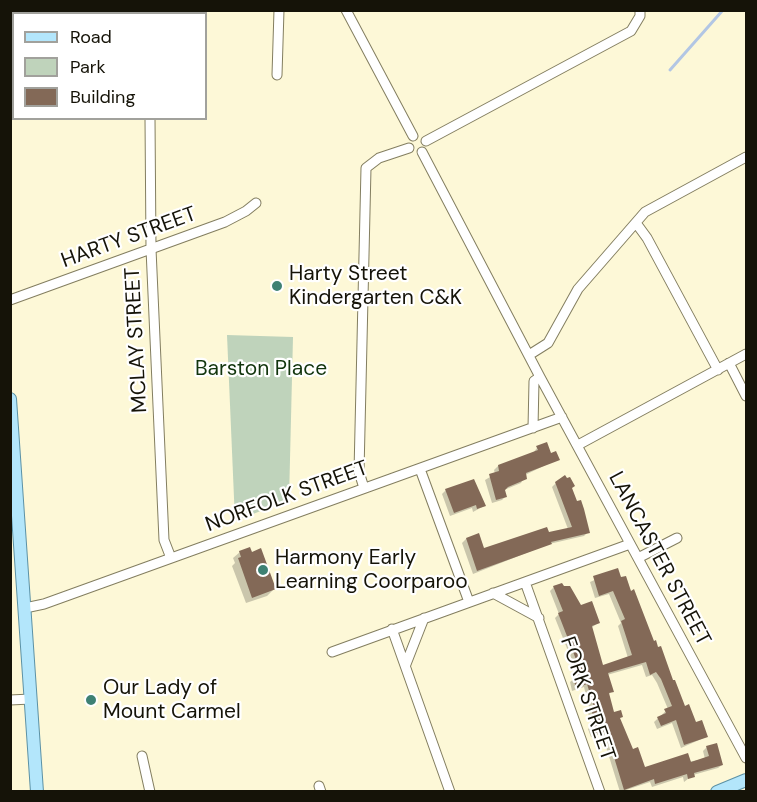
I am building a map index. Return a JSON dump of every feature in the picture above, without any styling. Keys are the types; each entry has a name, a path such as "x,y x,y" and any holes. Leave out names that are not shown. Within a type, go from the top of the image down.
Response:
{"main road":[{"path":"10,399 13,472 38,792"},
{"path":"717,792 747,780"}],"street":[{"path":"277,75 279,10"},
{"path":"346,10 413,136"},
{"path":"426,141 631,31 640,13"},
{"name":"MCLAY STREET","path":"150,120 151,249 164,540 171,558"},
{"path":"419,135 426,141 422,152 413,152 409,147 413,136 419,135"},
{"path":"364,488 359,472 366,168 380,158 409,147"},
{"name":"LANCASTER STREET","path":"422,152 540,377 747,758"},
{"path":"529,355 548,342 578,289 636,223 659,203 747,157"},
{"name":"HARTY STREET","path":"10,300 225,222 246,212 256,203"},
{"path":"636,223 647,238 718,370"},
{"path":"578,445 747,354"},
{"path":"729,363 747,396"},
{"path":"533,428 532,390 534,381 540,377"},
{"name":"NORFOLK STREET","path":"25,608 44,604 562,417"},
{"path":"420,469 469,602"},
{"path":"638,558 677,538"},
{"path":"332,651 630,544"},
{"name":"FORK STREET","path":"525,582 600,792"},
{"name":"FORK STREET","path":"493,593 539,618"},
{"path":"406,664 424,618"},
{"path":"392,629 450,792"},
{"path":"10,700 31,699"},
{"path":"142,756 150,792"}],"green space":[{"name":"Barston Place","path":"227,335 293,337 289,500 235,521"}],"building":[{"path":"547,442 551,453 556,451 560,460 526,473 527,479 505,490 507,497 496,500 489,474 499,471 498,465 538,450 536,446"},
{"path":"565,475 567,478 570,477 575,486 572,488 577,501 581,500 590,533 551,542 552,544 477,571 466,538 479,533 484,548 547,527 549,532 572,527 555,482"},
{"path":"474,479 486,506 477,509 476,505 454,513 445,489"},
{"path":"250,547 252,552 261,548 276,589 252,598 238,558 241,557 239,551"},
{"path":"618,568 621,577 626,576 631,591 634,589 654,641 656,640 658,647 661,646 685,706 689,704 696,722 702,720 708,737 684,745 676,720 661,726 657,717 666,713 664,709 672,706 661,679 656,672 650,675 646,662 608,673 614,692 609,693 614,712 621,710 623,717 620,718 633,749 638,747 645,767 688,753 691,762 709,756 706,746 717,743 723,765 694,773 695,777 688,779 687,774 655,784 654,779 624,790 606,731 594,734 591,724 595,723 591,708 594,707 587,684 576,688 573,677 579,675 577,662 558,613 563,611 553,586 562,583 564,586 570,586 581,605 592,601 600,623 592,626 603,665 632,655 621,621 625,619 613,591 599,596 593,576"}],"waterway":[{"path":"670,70 723,10"}],"place":[{"name":"Harty Street Kindergarten C&K","path":"277,286"},
{"name":"Harmony Early Learning Coorparoo","path":"263,570"},
{"name":"Our Lady of Mount Carmel","path":"91,700"}]}
